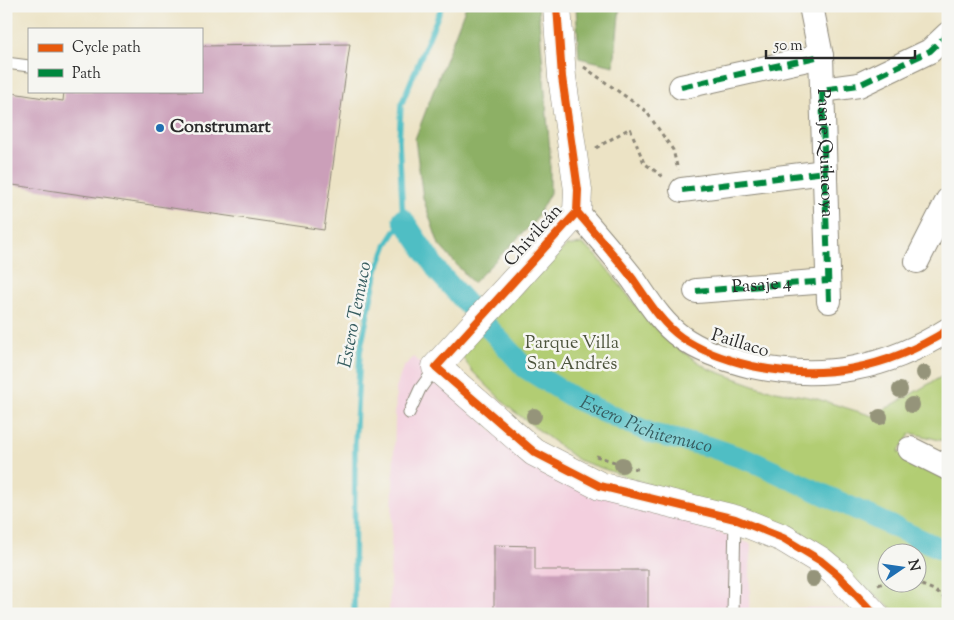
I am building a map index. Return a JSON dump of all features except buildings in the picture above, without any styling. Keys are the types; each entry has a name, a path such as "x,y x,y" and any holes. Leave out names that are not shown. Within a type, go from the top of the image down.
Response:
{"street":[{"name":"Chivilcán","path":"436,367 577,212 578,190 560,49 557,6"},
{"name":"Pasaje Quilacoya","path":"811,6 821,56 828,291"},
{"path":"822,90 858,85 930,51 948,34"},
{"path":"681,86 821,56"},
{"path":"682,190 825,172"},
{"path":"917,261 948,200"},
{"name":"Paillaco","path":"577,212 610,249 667,325 690,342 729,361 774,370 817,373 850,370 912,351 948,330"},
{"name":"Pasaje 4","path":"696,291 828,291"},
{"path":"436,367 534,452 600,486 735,519 784,538 821,561 838,575 874,614"},
{"path":"910,450 948,468"}],"lane":[{"path":"6,63 28,66"},
{"path":"409,413 420,389 436,367"},
{"path":"733,614 735,519"}],"path":[{"path":"560,49 646,111 673,150 682,190"},
{"path":"574,161 630,128 644,163 682,190"},
{"path":"926,587 934,590 948,601"}],"shaded area":[{"path":"414,357 525,461 751,544 749,614 389,614 396,388 403,367"},
{"path":"794,608 842,608 846,614 794,614"}],"green space":[{"path":"466,6 538,6 550,153 550,193 534,222 473,283 439,245 423,198 415,139"},
{"path":"576,6 620,6 614,66 579,58"},
{"name":"Parque Villa San Andrés","path":"582,244 597,256 645,317 676,347 709,369 765,389 814,398 873,416 948,373 948,442 911,433 898,452 948,477 948,614 899,614 869,590 665,490 578,460 511,409 473,372 463,358 466,347 566,246"}],"waterway":[{"name":"Estero Temuco","path":"354,614 355,443 360,352 377,270 387,244 403,219 399,141 401,105 442,6"},
{"name":"Estero Pichitemuco","path":"403,219 439,273 525,368 575,399 653,434 710,447 756,463 948,552"}],"marked path":[{"path":"829,301 822,90 859,85 930,51 948,34"},
{"path":"681,87 821,56"},
{"path":"682,190 825,172"},
{"path":"696,291 828,281"}],"cycle path":[{"path":"557,6 562,77 578,190 577,212 436,367 534,452 600,486 735,519 783,538 821,561 838,575 874,614"},
{"path":"577,212 626,270 667,325 689,342 724,358 752,366 778,370 829,371 853,368 901,354 948,330"}],"place":[{"name":"Construmart","path":"160,128"}]}
